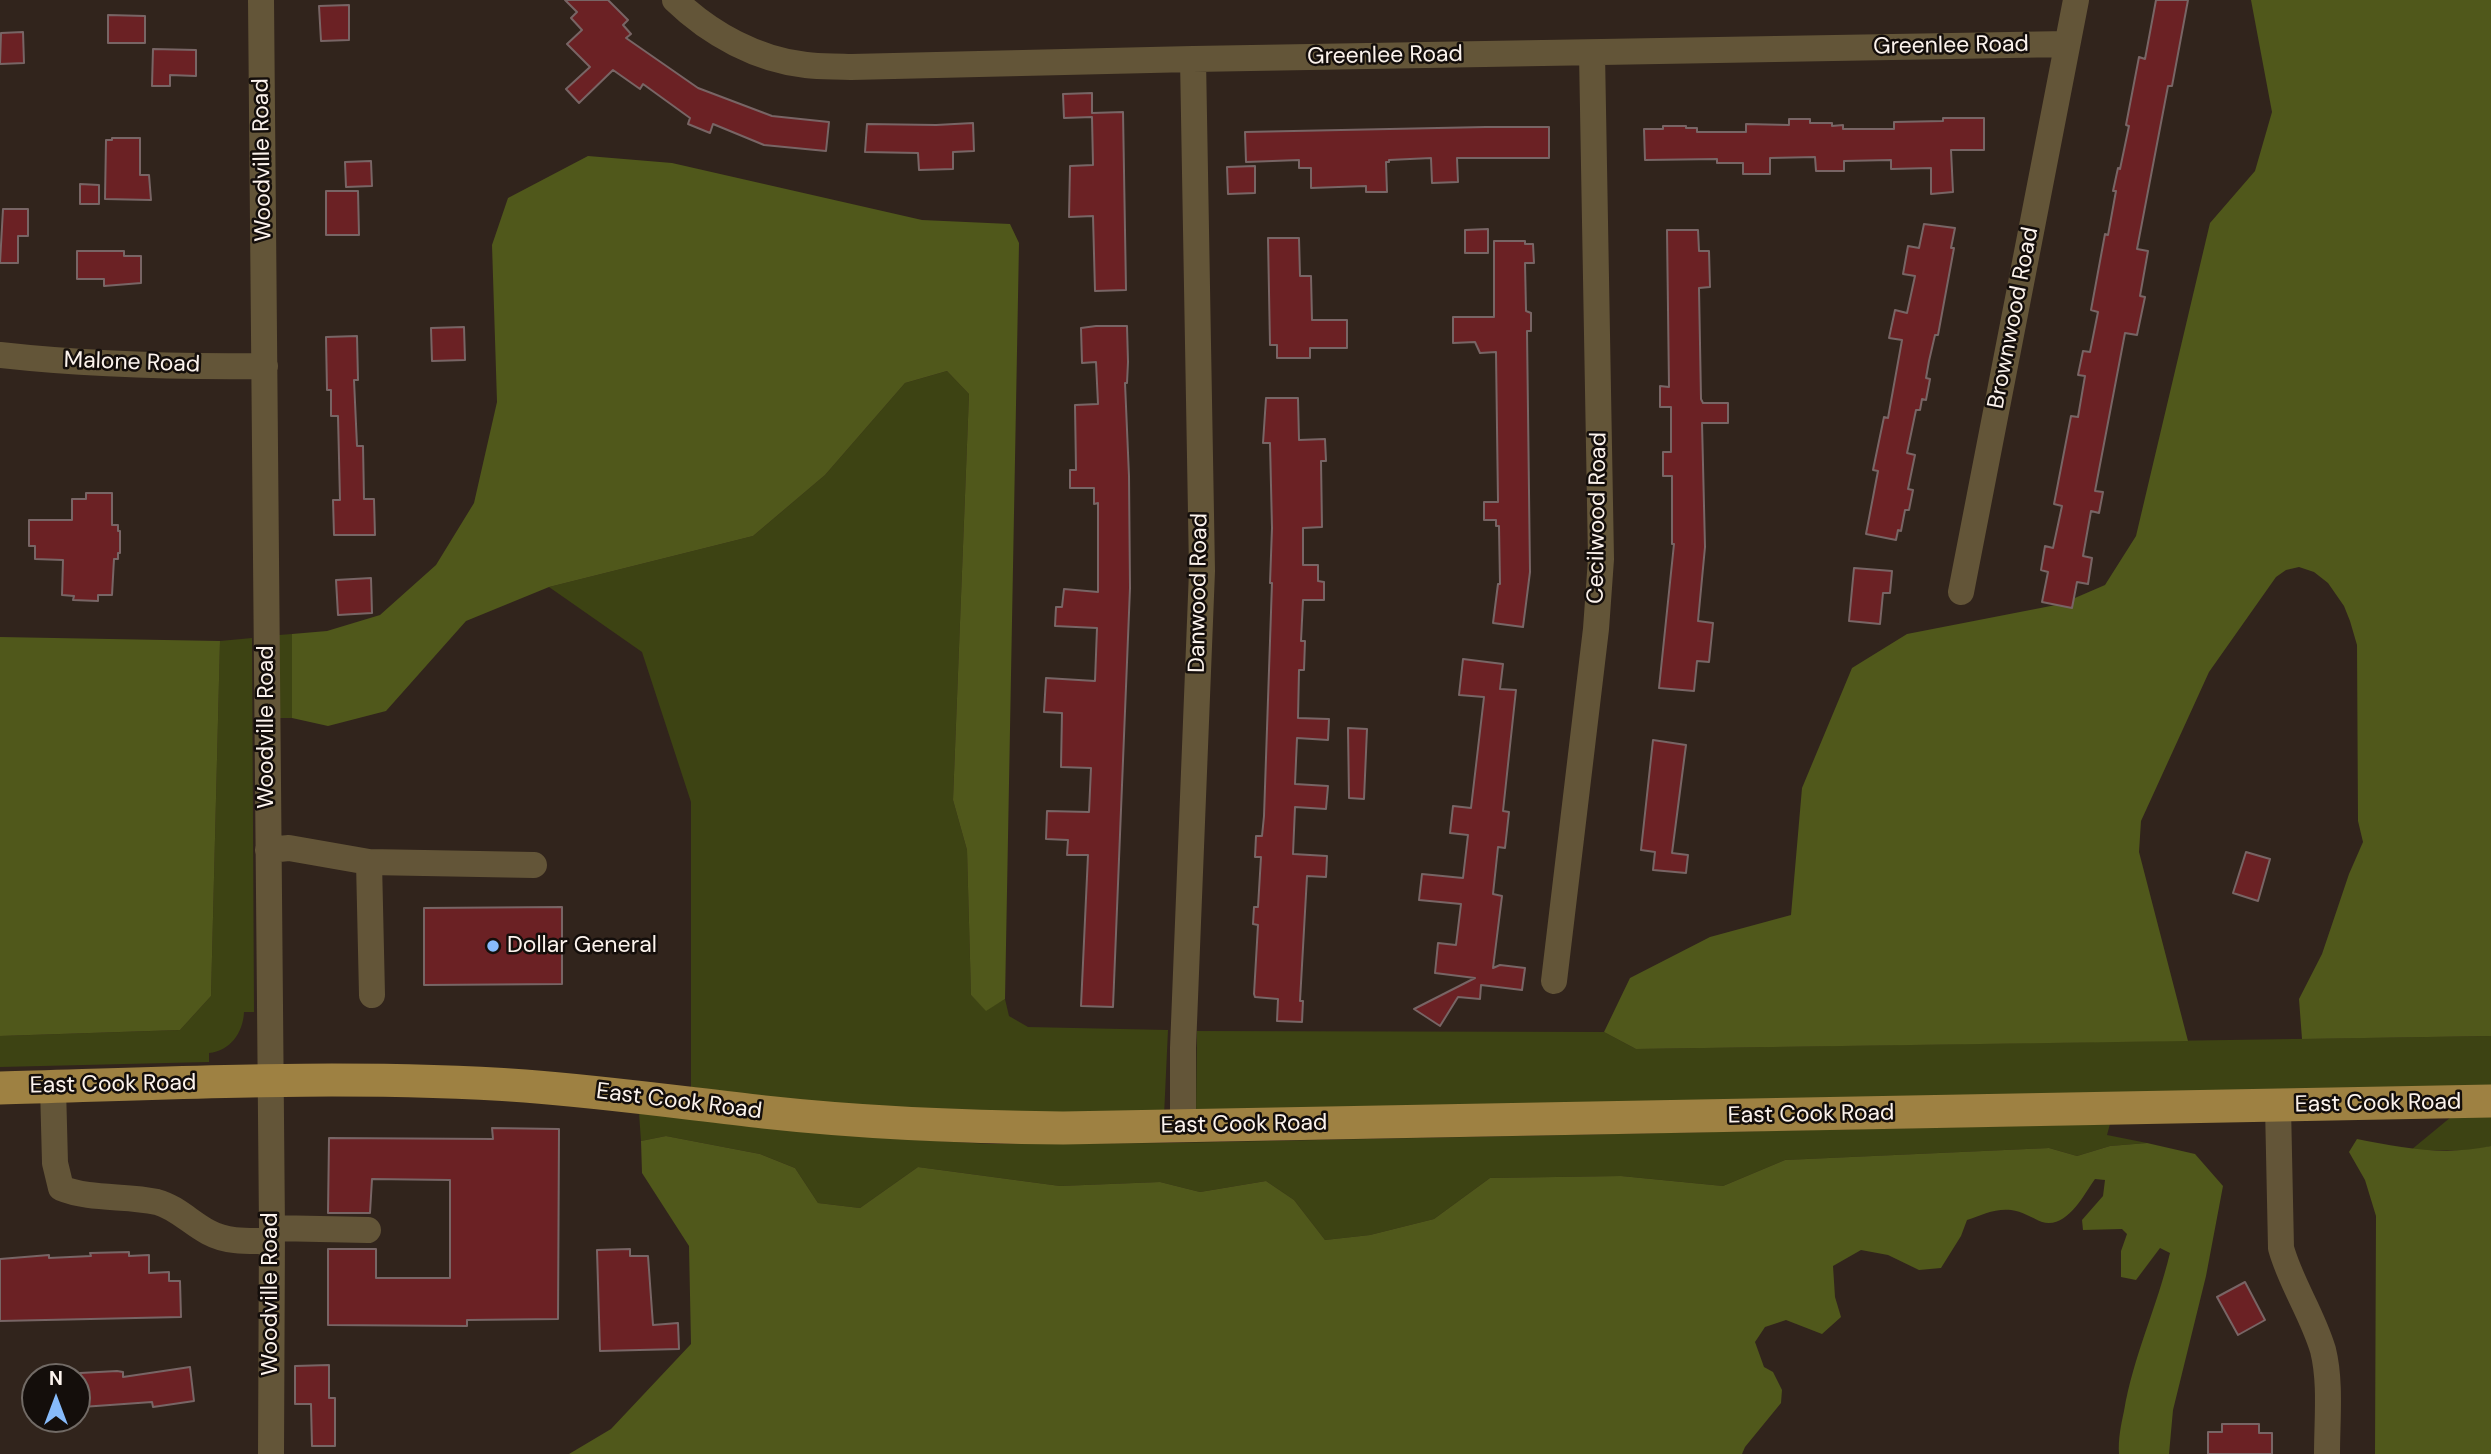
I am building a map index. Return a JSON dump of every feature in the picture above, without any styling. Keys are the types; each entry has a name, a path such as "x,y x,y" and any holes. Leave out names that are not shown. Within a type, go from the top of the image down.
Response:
{"main road":[{"name":"East Cook Road","path":"0,1088 269,1081 410,1081 524,1086 765,1112 930,1125 1051,1128 2491,1101"}],"street":[{"name":"Woodville Road","path":"261,0 272,1234 271,1454"},
{"name":"Greenlee Road","path":"675,0 698,21 732,41 765,55 804,65 850,67 2067,44"},
{"path":"2067,44 2076,0"},
{"name":"Brownwood Road","path":"1961,592 2067,44"},
{"name":"Cecilwood Road","path":"1554,981 1597,617 1601,559 1592,53"},
{"name":"Danwood Road","path":"1183,1126 1183,1048 1202,571 1193,59"},
{"name":"Malone Road","path":"0,355 106,365 265,366"},
{"path":"268,850 289,848 369,862 534,865"},
{"path":"369,862 372,995"},
{"path":"53,1087 55,1163 61,1188 72,1193 120,1196 159,1203 209,1232 231,1241 272,1234 368,1230"},
{"path":"2278,1106 2281,1248 2287,1269 2307,1306 2323,1353 2327,1382 2327,1454"}],"green space":[{"path":"2251,0 2491,0 2491,1036 2302,1039 2299,999 2322,954 2349,874 2363,842 2358,821 2357,645 2344,606 2328,583 2314,572 2299,567 2286,570 2276,577 2209,672 2141,821 2139,852 2188,1041 1636,1049 1604,1032 1630,978 1710,937 1791,915 1802,788 1852,668 1907,634 2061,604 2105,585 2136,536 2210,223 2255,171 2272,112"},
{"path":"588,156 672,163 922,220 1010,224 1019,243 1005,999 986,1011 971,995 967,850 953,800 969,394 947,371 905,383 825,475 753,536 549,587 466,621 386,711 328,726 292,718 292,634 327,631 380,615 436,565 474,503 497,402 492,245 508,198"},
{"path":"947,371 969,394 953,800 967,850 971,995 986,1010 1005,999 1009,1016 1028,1027 1168,1030 1164,1116 938,1112 766,1097 691,1087 691,802 642,652 549,587 753,536 825,475 905,383"},
{"path":"292,634 292,718 279,718 279,635"},
{"path":"0,637 220,641 211,996 180,1030 0,1036"},
{"path":"252,638 254,1012 244,1012 241,1027 234,1040 223,1049 209,1053 209,1062 0,1067 0,1036 180,1030 211,996 220,641"},
{"path":"1197,1031 1604,1032 1636,1049 2491,1036 2491,1086 1196,1114"},
{"path":"639,1113 920,1140 990,1144 1168,1143 2110,1124 2107,1135 2147,1143 2110,1146 2077,1156 2049,1148 1785,1160 1723,1186 1621,1176 1490,1178 1434,1219 1370,1235 1325,1240 1294,1200 1266,1181 1200,1192 1160,1182 1060,1186 918,1167 860,1208 818,1203 795,1168 760,1154 666,1136 641,1141"},
{"path":"2451,1117 2491,1117 2491,1146 2474,1150 2411,1150"},
{"path":"666,1136 760,1154 795,1168 818,1203 860,1208 918,1167 1060,1186 1160,1182 1200,1192 1266,1181 1294,1200 1325,1240 1370,1235 1434,1219 1490,1178 1621,1176 1723,1186 1785,1160 2049,1148 2077,1156 2110,1146 2147,1143 2195,1154 2223,1186 2206,1276 2173,1410 2169,1454 2119,1454 2119,1437 2133,1371 2170,1253 2160,1248 2136,1280 2121,1277 2121,1251 2127,1234 2122,1229 2083,1230 2082,1220 2103,1196 2105,1180 2095,1179 2080,1202 2059,1221 2042,1222 2019,1212 2005,1210 1989,1212 1967,1220 1961,1236 1941,1268 1919,1270 1888,1255 1861,1250 1833,1266 1835,1297 1841,1317 1822,1334 1786,1320 1765,1327 1755,1342 1764,1367 1773,1372 1782,1390 1781,1403 1742,1454 569,1454 611,1429 691,1344 689,1246 642,1173 641,1141"},
{"path":"2357,1139 2440,1151 2491,1146 2491,1454 2375,1454 2376,1216 2365,1180 2349,1152"}],"building":[{"path":"565,0 608,0 628,20 623,25 631,34 626,38 698,88 772,116 829,122 826,151 764,145 713,124 710,133 688,124 690,118 643,84 640,89 613,70 579,103 566,89 590,67 567,44 582,30 571,18 577,12"},
{"path":"2156,0 2188,0 2172,86 2168,86 2137,249 2148,251 2140,296 2145,297 2137,335 2125,333 2095,491 2103,492 2099,513 2091,511 2083,556 2092,558 2088,584 2077,582 2072,608 2042,602 2048,572 2041,570 2045,546 2053,548 2062,506 2054,504 2071,416 2078,417 2085,376 2078,375 2083,351 2090,352 2098,312 2091,310 2105,234 2108,235 2116,191 2113,191 2129,126 2126,125 2139,57 2145,59"},
{"path":"349,5 349,40 321,41 319,6"},
{"path":"108,15 145,16 145,43 108,43"},
{"path":"23,32 24,63 0,64 1,33"},
{"path":"153,49 196,50 196,76 170,75 170,86 152,86"},
{"path":"1092,93 1092,113 1123,112 1126,290 1095,291 1093,216 1069,217 1070,166 1093,165 1092,117 1064,118 1063,94"},
{"path":"1943,118 1984,118 1984,150 1951,150 1953,192 1931,194 1931,168 1891,169 1891,160 1844,161 1844,171 1816,171 1815,157 1770,158 1770,174 1743,174 1743,163 1717,163 1717,159 1645,160 1644,129 1663,129 1663,126 1686,126 1697,128 1697,132 1746,132 1746,124 1789,125 1789,119 1810,119 1810,123 1843,125 1843,129 1894,129 1894,122 1943,121"},
{"path":"973,123 974,151 953,152 953,169 919,170 918,153 865,152 867,124"},
{"path":"1549,127 1549,158 1457,158 1458,182 1432,183 1431,158 1389,160 1386,162 1387,192 1366,192 1366,186 1311,188 1311,168 1299,168 1299,160 1246,162 1245,132"},
{"path":"140,138 140,175 149,175 151,200 105,199 106,140"},
{"path":"371,161 372,186 346,187 345,162"},
{"path":"1255,166 1255,193 1228,194 1227,167"},
{"path":"80,184 99,185 99,204 80,204"},
{"path":"326,191 358,191 359,235 326,235"},
{"path":"3,209 28,209 28,236 18,236 18,263 0,263"},
{"path":"1924,224 1955,228 1951,248 1954,248 1938,335 1935,335 1929,361 1926,378 1930,379 1926,400 1922,399 1920,410 1916,410 1907,453 1915,455 1908,489 1913,490 1909,510 1905,510 1901,531 1898,530 1896,540 1866,534 1878,471 1873,470 1884,417 1888,418 1902,340 1889,338 1895,310 1907,313 1915,276 1903,274 1908,246 1919,248"},
{"path":"1488,229 1488,253 1465,253 1465,230"},
{"path":"1667,230 1698,230 1699,251 1709,251 1710,287 1699,288 1701,399 1703,403 1728,403 1728,423 1702,423 1705,547 1698,621 1713,623 1709,662 1697,661 1694,691 1659,688 1674,544 1672,476 1663,476 1663,452 1671,452 1671,407 1660,407 1660,386 1669,387"},
{"path":"1268,238 1299,238 1300,276 1311,276 1312,320 1347,320 1347,348 1310,348 1310,358 1277,358 1277,345 1270,345"},
{"path":"1494,241 1525,241 1525,244 1533,244 1534,263 1525,263 1526,311 1531,313 1531,331 1527,331 1530,572 1523,627 1493,623 1500,584 1499,526 1496,526 1496,520 1484,520 1484,502 1498,502 1496,352 1480,353 1475,342 1453,343 1453,317 1494,317"},
{"path":"77,251 124,251 124,256 141,256 141,283 104,286 104,279 77,279"},
{"path":"1127,326 1128,362 1125,383 1130,588 1113,1007 1081,1006 1088,855 1067,855 1068,840 1046,839 1047,811 1089,812 1091,768 1061,767 1062,713 1044,712 1046,678 1095,681 1097,628 1055,626 1056,607 1062,607 1064,589 1098,592 1098,503 1094,504 1094,488 1070,488 1070,470 1076,470 1075,405 1098,404 1096,362 1082,363 1081,328"},
{"path":"464,327 465,360 432,361 431,328"},
{"path":"357,336 358,380 354,380 357,446 363,446 364,499 374,499 375,535 334,535 333,500 340,500 338,416 331,416 331,390 327,390 326,337"},
{"path":"1266,398 1298,398 1299,440 1325,439 1326,461 1321,461 1322,527 1303,528 1303,565 1318,565 1318,581 1324,582 1324,600 1303,600 1301,641 1305,641 1304,670 1299,670 1298,718 1329,719 1328,740 1297,738 1295,784 1328,786 1326,809 1295,807 1293,854 1327,856 1326,877 1307,876 1300,1001 1303,1001 1302,1022 1277,1021 1278,999 1255,997 1254,994 1258,925 1253,924 1254,907 1258,907 1261,857 1255,857 1256,836 1262,836 1264,816 1272,583 1270,443 1263,443"},
{"path":"86,493 112,493 112,525 118,525 120,531 120,553 118,559 114,559 112,595 98,595 98,601 73,600 74,596 62,595 63,560 35,559 35,546 29,546 29,520 72,520 72,499 86,499"},
{"path":"1854,568 1892,571 1890,593 1883,593 1880,624 1849,621"},
{"path":"371,578 372,613 338,615 336,580"},
{"path":"1463,659 1503,664 1500,689 1516,690 1503,811 1509,812 1505,848 1498,847 1493,894 1502,896 1493,968 1500,965 1525,968 1522,990 1481,985 1480,999 1458,997 1440,1026 1414,1009 1475,978 1435,973 1438,943 1456,945 1461,904 1419,900 1422,874 1463,878 1468,835 1450,833 1453,806 1471,808 1484,697 1459,695"},
{"path":"1348,728 1367,729 1364,799 1349,798"},
{"path":"1653,740 1686,745 1672,853 1688,855 1686,873 1653,870 1655,852 1641,850"},
{"path":"2246,852 2270,859 2258,901 2233,893"},
{"name":"Dollar General","path":"562,907 562,984 424,985 424,908"},
{"path":"492,1128 559,1129 558,1319 467,1320 467,1326 328,1325 328,1249 376,1249 376,1278 450,1278 450,1180 372,1179 370,1213 328,1213 329,1138 493,1139"},
{"path":"630,1249 630,1256 648,1256 653,1325 678,1323 679,1349 600,1351 597,1250"},
{"path":"129,1252 129,1256 149,1255 149,1273 169,1272 169,1281 180,1281 181,1317 0,1321 0,1259"},
{"path":"2245,1282 2265,1320 2238,1335 2217,1297"},
{"path":"329,1365 329,1398 335,1398 335,1446 312,1446 311,1404 295,1404 295,1366"},
{"path":"190,1367 194,1401 153,1407 152,1402 91,1406 91,1372 117,1371 123,1372 123,1377"},
{"path":"2222,1424 2259,1424 2259,1433 2272,1433 2272,1454 2208,1454 2208,1432 2222,1432"}],"place":[{"name":"Dollar General","path":"493,946"}]}
